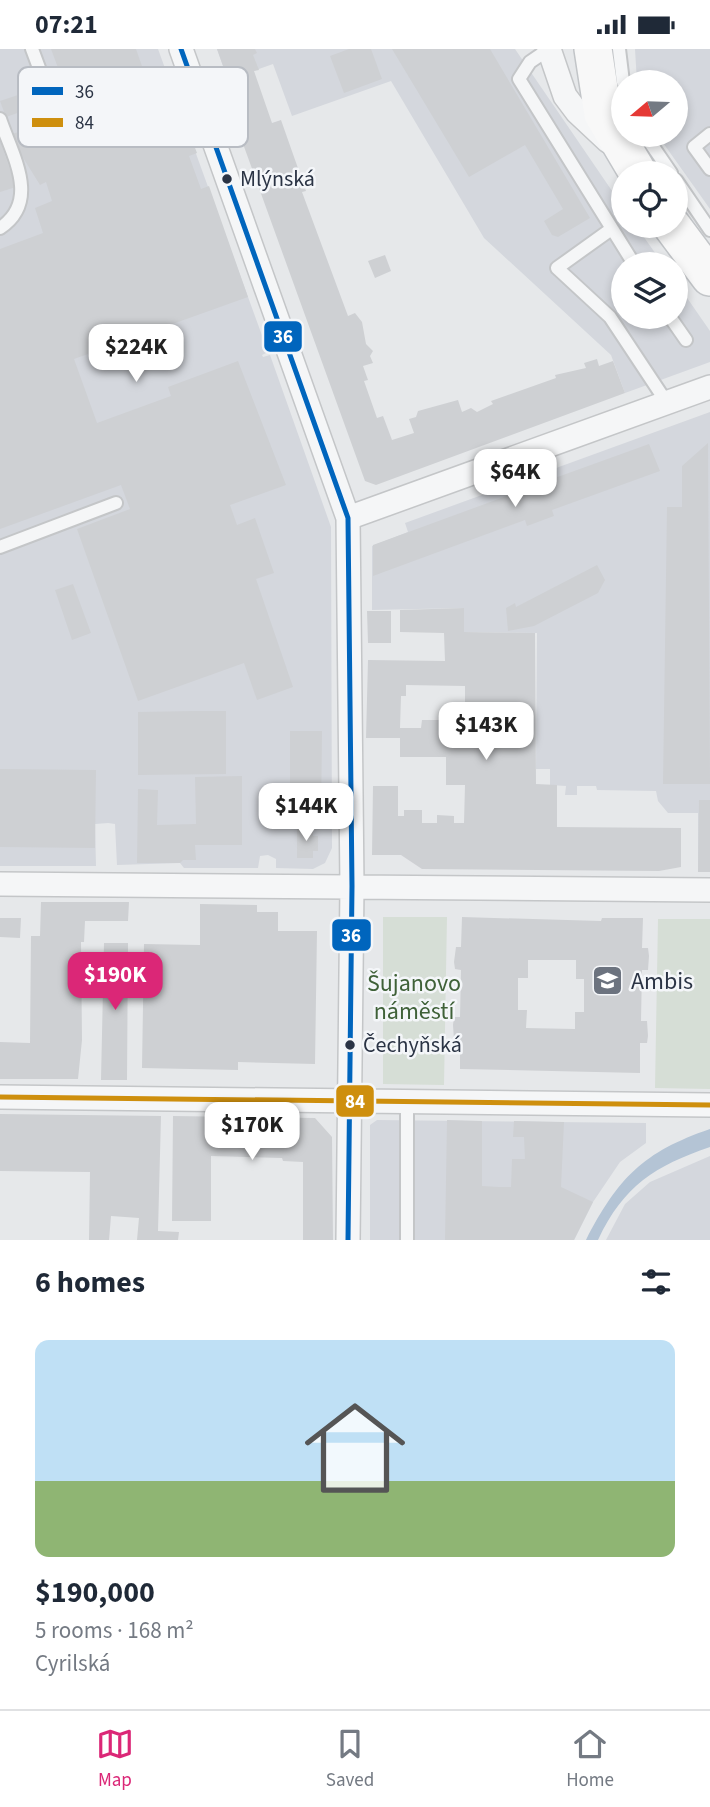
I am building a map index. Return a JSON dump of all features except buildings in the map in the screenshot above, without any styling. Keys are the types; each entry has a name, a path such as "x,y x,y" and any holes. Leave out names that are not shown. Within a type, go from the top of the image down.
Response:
{"main road":[{"path":"593,49 604,114 637,156"},
{"path":"682,238 710,277"}],"street":[{"path":"181,49 187,67"},
{"path":"549,49 561,88 571,104 637,156"},
{"path":"216,147 348,518 352,886 348,1240"},
{"path":"348,518 710,387"},
{"path":"0,884 710,890"},
{"path":"0,1097 710,1105"}],"lane":[{"path":"32,49 39,67"},
{"path":"549,49 530,62 519,79 626,252"},
{"path":"620,49 622,70"},
{"path":"0,119 24,189 20,209 0,228"},
{"path":"710,134 694,147 710,169"},
{"path":"688,198 710,230"},
{"path":"610,230 557,268 610,317 667,403"},
{"path":"679,329 687,340"},
{"path":"0,547 116,503"},
{"path":"407,1101 407,1240"}],"shaded area":[{"path":"0,49 158,49 165,67 18,67 18,147 194,147 268,352 262,355 270,355 331,527 332,848 325,863 313,869 276,868 276,859 268,855 260,856 258,868 184,868 180,863 117,865 115,824 108,823 95,824 96,866 0,866"},
{"path":"217,49 515,49 611,189 611,238 645,238 654,252 611,252 611,329 688,329 688,299 710,331 710,362 625,393 611,355 484,238 391,81 292,116 273,64 248,73 248,67 223,67"},
{"path":"635,49 710,49 710,209 688,178 688,161 676,161 666,147 688,147 688,70 636,70"},
{"path":"710,412 710,872 698,872 698,813 668,813 658,801 656,791 597,790 596,786 577,786 577,795 565,795 566,786 550,785 550,769 536,769 537,633 464,632 464,608 372,610 372,546 408,532 405,523"},
{"path":"377,1120 646,1123 646,1143 620,1162 593,1202 574,1240 370,1240 370,1125"},
{"path":"710,1156 710,1240 606,1240 625,1204 650,1182"}],"green space":[{"name":"Šujanovo náměstí","path":"383,917 447,917 444,1085 383,1084"},
{"path":"658,919 710,919 710,1089 655,1088"}],"water":[{"path":"710,1129 710,1147 673,1162 643,1180 619,1205 598,1240 586,1240 609,1200 635,1170 667,1147"}],"transit line":[{"name":"36","path":"181,49 187,67"},
{"name":"36","path":"216,147 348,518 352,886 348,1240"},
{"name":"84","path":"0,1097 710,1105"}],"place":[{"name":"Mlýnská","path":"227,179"},
{"name":"Ambis","path":"608,981"},
{"name":"Čechyňská","path":"350,1045"}]}
